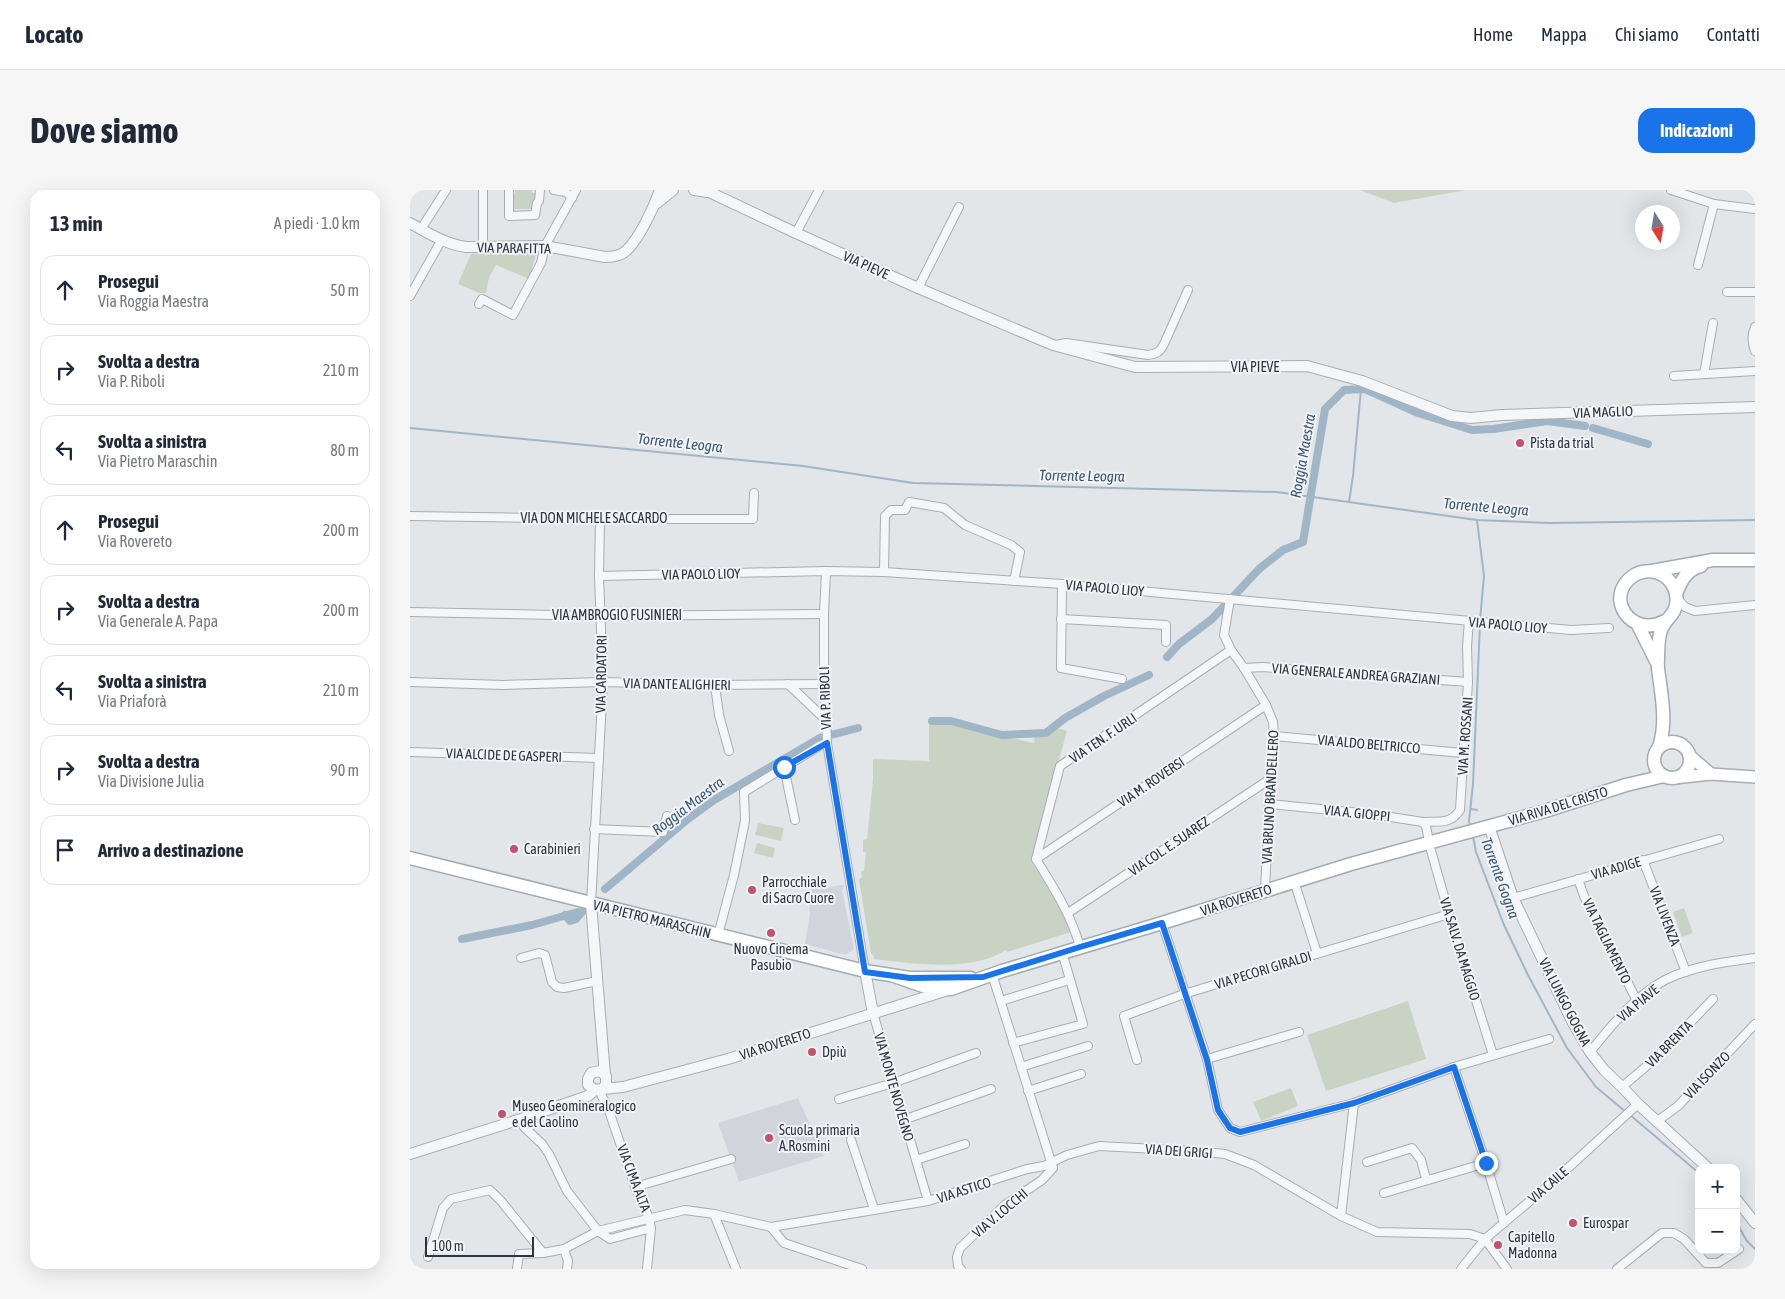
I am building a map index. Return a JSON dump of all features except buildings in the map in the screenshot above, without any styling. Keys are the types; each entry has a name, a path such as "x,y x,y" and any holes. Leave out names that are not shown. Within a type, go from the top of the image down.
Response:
{"main road":[{"path":"1665,621 1652,626 1638,625 1630,620 1625,613 1621,605 1623,588 1635,574 1643,571 1713,560 1755,560"},
{"path":"1730,561 1694,568 1688,572 1681,581 1676,595 1674,611 1665,621 1659,640 1657,663 1664,709 1664,730 1657,752 1655,768 1669,777 1711,774 1755,777"},
{"path":"1652,571 1668,578 1676,595"},
{"path":"1638,625 1657,663"},
{"path":"1664,709 1672,732 1679,744"},
{"path":"1657,752 1669,742 1679,744 1711,774"},
{"name":"VIA RIVA DEL CRISTO","path":"1626,785 1646,770 1657,752"},
{"path":"1669,777 1679,776 1687,770 1690,760 1689,755"},
{"name":"VIA RIVA DEL CRISTO","path":"1484,828 1626,785 1669,777"},
{"name":"VIA ROVERETO","path":"953,985 988,976 1429,841 1484,828"},
{"name":"VIA PIETRO MARASCHIN","path":"410,858 865,972 953,985"},
{"name":"VIA PIETRO MARASCHIN","path":"894,976 924,992 953,985"}],"street":[{"path":"421,229 446,190"},
{"path":"483,190 483,247"},
{"path":"509,190 509,216 535,215 540,190"},
{"path":"554,190 566,192 572,198"},
{"path":"479,304 482,299 512,316 541,263 545,246 576,190"},
{"name":"VIA PARAFITTA","path":"410,223 441,241 460,246 545,246 605,257 618,255 627,250 656,203 660,190"},
{"path":"672,190 678,190"},
{"name":"VIA PARAFITTA","path":"656,203 672,190"},
{"name":"VIA PIEVE","path":"694,190 706,191 918,288 1053,345 1135,368 1307,366 1362,381 1452,416"},
{"path":"796,233 819,190"},
{"path":"1671,190 1714,204 1755,209"},
{"path":"1698,266 1714,204"},
{"path":"918,288 959,207"},
{"path":"410,296 441,241"},
{"name":"VIA PIEVE","path":"1053,345 1066,343 1148,355 1154,354 1160,351 1164,344 1188,290"},
{"path":"1727,292 1755,292"},
{"path":"1704,374 1714,323"},
{"path":"1755,328 1752,344 1755,351"},
{"path":"1674,376 1755,371"},
{"name":"VIA MAGLIO","path":"1452,416 1471,418 1502,415 1755,407"},
{"name":"VIA DON MICHELE SACCARDO","path":"410,516 753,519 754,493"},
{"path":"884,572 885,516 891,510 906,510 908,502 944,508 965,525 1011,545 1020,552 1014,581"},
{"name":"VIA CARDATORI","path":"600,519 603,682 591,904 602,1026 602,1055 606,1077"},
{"name":"VIA PAOLO LIOY","path":"600,576 826,571 884,572 1062,584 1571,630 1609,628"},
{"name":"VIA P. RIBOLI","path":"826,571 824,614 827,743 865,972"},
{"path":"1062,584 1061,668 1122,679"},
{"path":"1676,595 1685,607 1695,611 1755,605"},
{"name":"VIA BRUNO BRANDELLERO","path":"1230,599 1224,635 1231,650 1266,705 1273,722 1274,736 1265,890"},
{"name":"VIA AMBROGIO FUSINIERI","path":"410,612 602,616 824,614"},
{"path":"1061,619 1166,625 1166,642"},
{"name":"VIA M. ROSSANI","path":"1423,822 1448,821 1455,817 1460,810 1468,682 1467,646 1472,621"},
{"name":"VIA TEN. F. URLI","path":"1036,859 1060,766 1231,650"},
{"name":"VIA GENERALE ANDREA GRAZIANI","path":"1244,668 1468,682"},
{"name":"VIA DANTE ALIGHIERI","path":"410,682 503,685 603,682 715,685 825,684"},
{"path":"788,684 826,720"},
{"path":"715,685 719,715 729,751"},
{"name":"VIA M. ROVERSI","path":"1036,859 1266,705"},
{"name":"VIA ALDO BELTRICCO","path":"1274,736 1463,753"},
{"path":"718,935 734,875 745,821 744,792 827,743"},
{"name":"VIA ALCIDE DE GASPERI","path":"410,752 599,758"},
{"path":"784,767 795,820"},
{"name":"VIA COL. E. SUAREZ","path":"1068,913 1270,779"},
{"name":"VIA A. GIOPPI","path":"1269,804 1370,814 1423,822"},
{"path":"594,829 664,832 666,816"},
{"path":"1423,822 1426,826 1429,841"},
{"name":"VIA LUNGO GOGNA","path":"1484,828 1514,898 1572,1021 1590,1052 1604,1070 1622,1087 1636,1106 1703,1164"},
{"name":"VIA ADIGE","path":"1514,898 1719,839"},
{"name":"VIA SALV. DA MAGGIO","path":"1429,841 1449,914 1493,1055"},
{"path":"1036,859 1068,913 1080,947"},
{"name":"VIA LIVENZA","path":"1643,860 1686,972"},
{"name":"VIA TAGLIAMENTO","path":"1578,880 1584,896 1637,1002"},
{"path":"1294,881 1317,953"},
{"name":"VIA PECORI GIRALDI","path":"1137,1060 1124,1016 1184,994 1449,914"},
{"path":"1162,923 1207,1060 1218,1110 1230,1128 1240,1132 1354,1103 1454,1067 1549,1039"},
{"path":"1014,1043 1083,1024 1062,952"},
{"path":"521,958 545,954 552,982 557,987 564,988 597,981"},
{"name":"VIA PIAVE","path":"1590,1052 1612,1024 1665,980 1711,965 1755,958"},
{"name":"VIA MONTE NOVEGNO","path":"865,972 873,1013 928,1201"},
{"path":"988,976 1001,1001 1051,1162"},
{"path":"1001,1001 1070,980"},
{"name":"VIA ROVERETO","path":"410,1154 579,1099 596,1089 630,1085 748,1053 873,1013 924,992 953,985"},
{"name":"VIA BRENTA","path":"1622,1087 1656,1058 1714,999"},
{"name":"VIA ISONZO","path":"1656,1122 1678,1106 1755,1024"},
{"path":"1207,1060 1299,1032"},
{"path":"1021,1067 1088,1046"},
{"path":"839,1100 893,1083 976,1052"},
{"name":"VIA CARDATORI","path":"594,1072 602,1055"},
{"path":"1454,1067 1504,1223"},
{"path":"594,1072 600,1072 606,1077 606,1085 596,1089 589,1076 594,1072"},
{"path":"1028,1091 1081,1074"},
{"name":"VIA ROVERETO","path":"606,1077 630,1085"},
{"name":"VIA CIMA ALTA","path":"596,1089 609,1111 635,1187 650,1218 651,1228 647,1269"},
{"path":"903,1120 991,1089"},
{"path":"1341,1216 1354,1103"},
{"name":"VIA CAILE","path":"1461,1269 1485,1239 1557,1178 1636,1106"},
{"path":"521,1119 524,1127 542,1144 567,1190 598,1232 610,1239 651,1228"},
{"path":"851,1140 874,1209"},
{"path":"916,1160 965,1144"},
{"name":"VIA DEI GRIGI","path":"1051,1162 1099,1146 1225,1154 1254,1165 1341,1216 1377,1232 1470,1234 1485,1239"},
{"path":"1367,1162 1412,1148 1421,1160 1426,1179"},
{"path":"635,1187 730,1159"},
{"name":"VIA ASTICO","path":"517,1269 520,1254 564,1249 598,1232 685,1210 714,1214 771,1227 928,1201 1027,1169 1044,1166 1051,1162"},
{"name":"VIA V. LOCCHI","path":"961,1269 958,1266 957,1257 960,1248 1005,1205 1042,1180 1053,1168 1051,1162"},
{"path":"1384,1192 1486,1163"},
{"path":"428,1257 443,1208 451,1199 490,1190 542,1253"},
{"path":"1740,1204 1755,1223"},
{"path":"714,1214 736,1269"},
{"path":"771,1227 784,1243 850,1267 862,1269"},
{"path":"1617,1269 1662,1234 1674,1233 1684,1239 1695,1251"},
{"path":"1485,1239 1507,1269"},
{"path":"564,1249 568,1261 567,1269"},
{"path":"1698,1254 1706,1263 1718,1263 1732,1254"}],"shaded area":[{"path":"844,885 842,891 854,948 845,955 805,944 810,913 808,890"},
{"name":"Scuola primaria A.Rosmini","path":"798,1098 824,1156 739,1182 718,1123"}],"green space":[{"path":"515,190 531,190 533,193 538,193 533,209 513,209"},
{"path":"1360,190 1466,190 1394,203"},
{"path":"517,251 536,254 529,279 496,265 489,277 486,293 479,293 458,284 471,254"},
{"path":"929,720 956,724 976,732 1034,743 1035,735 1057,728 1067,731 1031,861 1068,918 1071,932 1007,952 1006,950 992,957 960,964 906,963 874,959 874,955 871,954 859,879 862,877 861,872 864,871 866,852 863,852 863,840 867,839 873,759 929,761"},
{"path":"758,823 784,828 781,841 755,835"},
{"path":"757,843 775,848 773,858 754,853"},
{"path":"1684,908 1693,933 1682,937 1673,912"},
{"path":"1408,1001 1426,1059 1326,1091 1307,1035"},
{"path":"1291,1088 1298,1106 1261,1121 1253,1102"}],"waterway":[{"path":"1349,502 1361,389"},
{"name":"Roggia Maestra","path":"1232,598 1259,569 1283,550 1303,542 1325,409 1344,390 1365,389 1418,413 1472,430 1493,429 1547,421 1585,426"},
{"name":"Torrente Leogra","path":"410,428 803,466 913,483 1277,492 1477,520 1550,523 1755,520"},
{"name":"Roggia Maestra","path":"1593,428 1648,444"},
{"name":"Torrente Gogna","path":"1477,520 1484,576 1480,620"},
{"name":"Roggia Maestra","path":"1167,657 1179,644 1212,619 1228,602"},
{"name":"Torrente Gogna","path":"1470,827 1480,624"},
{"name":"Roggia Maestra","path":"932,721 951,721 1002,735 1046,733 1065,718 1104,696 1149,675"},
{"name":"Roggia Maestra","path":"831,735 858,728"},
{"name":"Roggia Maestra","path":"605,889 688,819 714,800 820,738"},
{"name":"Torrente Gogna","path":"1471,809 1477,810"},
{"name":"Torrente Gogna","path":"1473,836 1476,852 1504,925 1567,1048 1596,1087 1626,1112"},
{"name":"Roggia Maestra","path":"462,939 532,925 578,912 581,913"},
{"name":"Roggia Maestra","path":"565,915 570,921 576,919 582,912"},
{"name":"Torrente Gogna","path":"1630,1115 1695,1170"},
{"name":"Torrente Gogna","path":"1740,1229 1747,1241 1755,1249"}],"place":[{"name":"Pista da trial","path":"1520,443"},
{"name":"Carabinieri","path":"514,849"},
{"name":"Parrocchiale di Sacro Cuore","path":"752,890"},
{"name":"Nuovo Cinema Pasubio","path":"771,933"},
{"name":"Dpiù","path":"812,1052"},
{"name":"Museo Geomineralogico e del Caolino","path":"502,1114"},
{"name":"Scuola primaria A.Rosmini","path":"769,1138"},
{"name":"Eurospar","path":"1573,1223"},
{"name":"Capitello Madonna","path":"1498,1245"}],"route":[{"path":"784,767 827,743 865,972 910,978 951,979 983,977 1162,923 1207,1060 1218,1110 1230,1128 1240,1132 1354,1103 1454,1067 1486,1163"}]}
